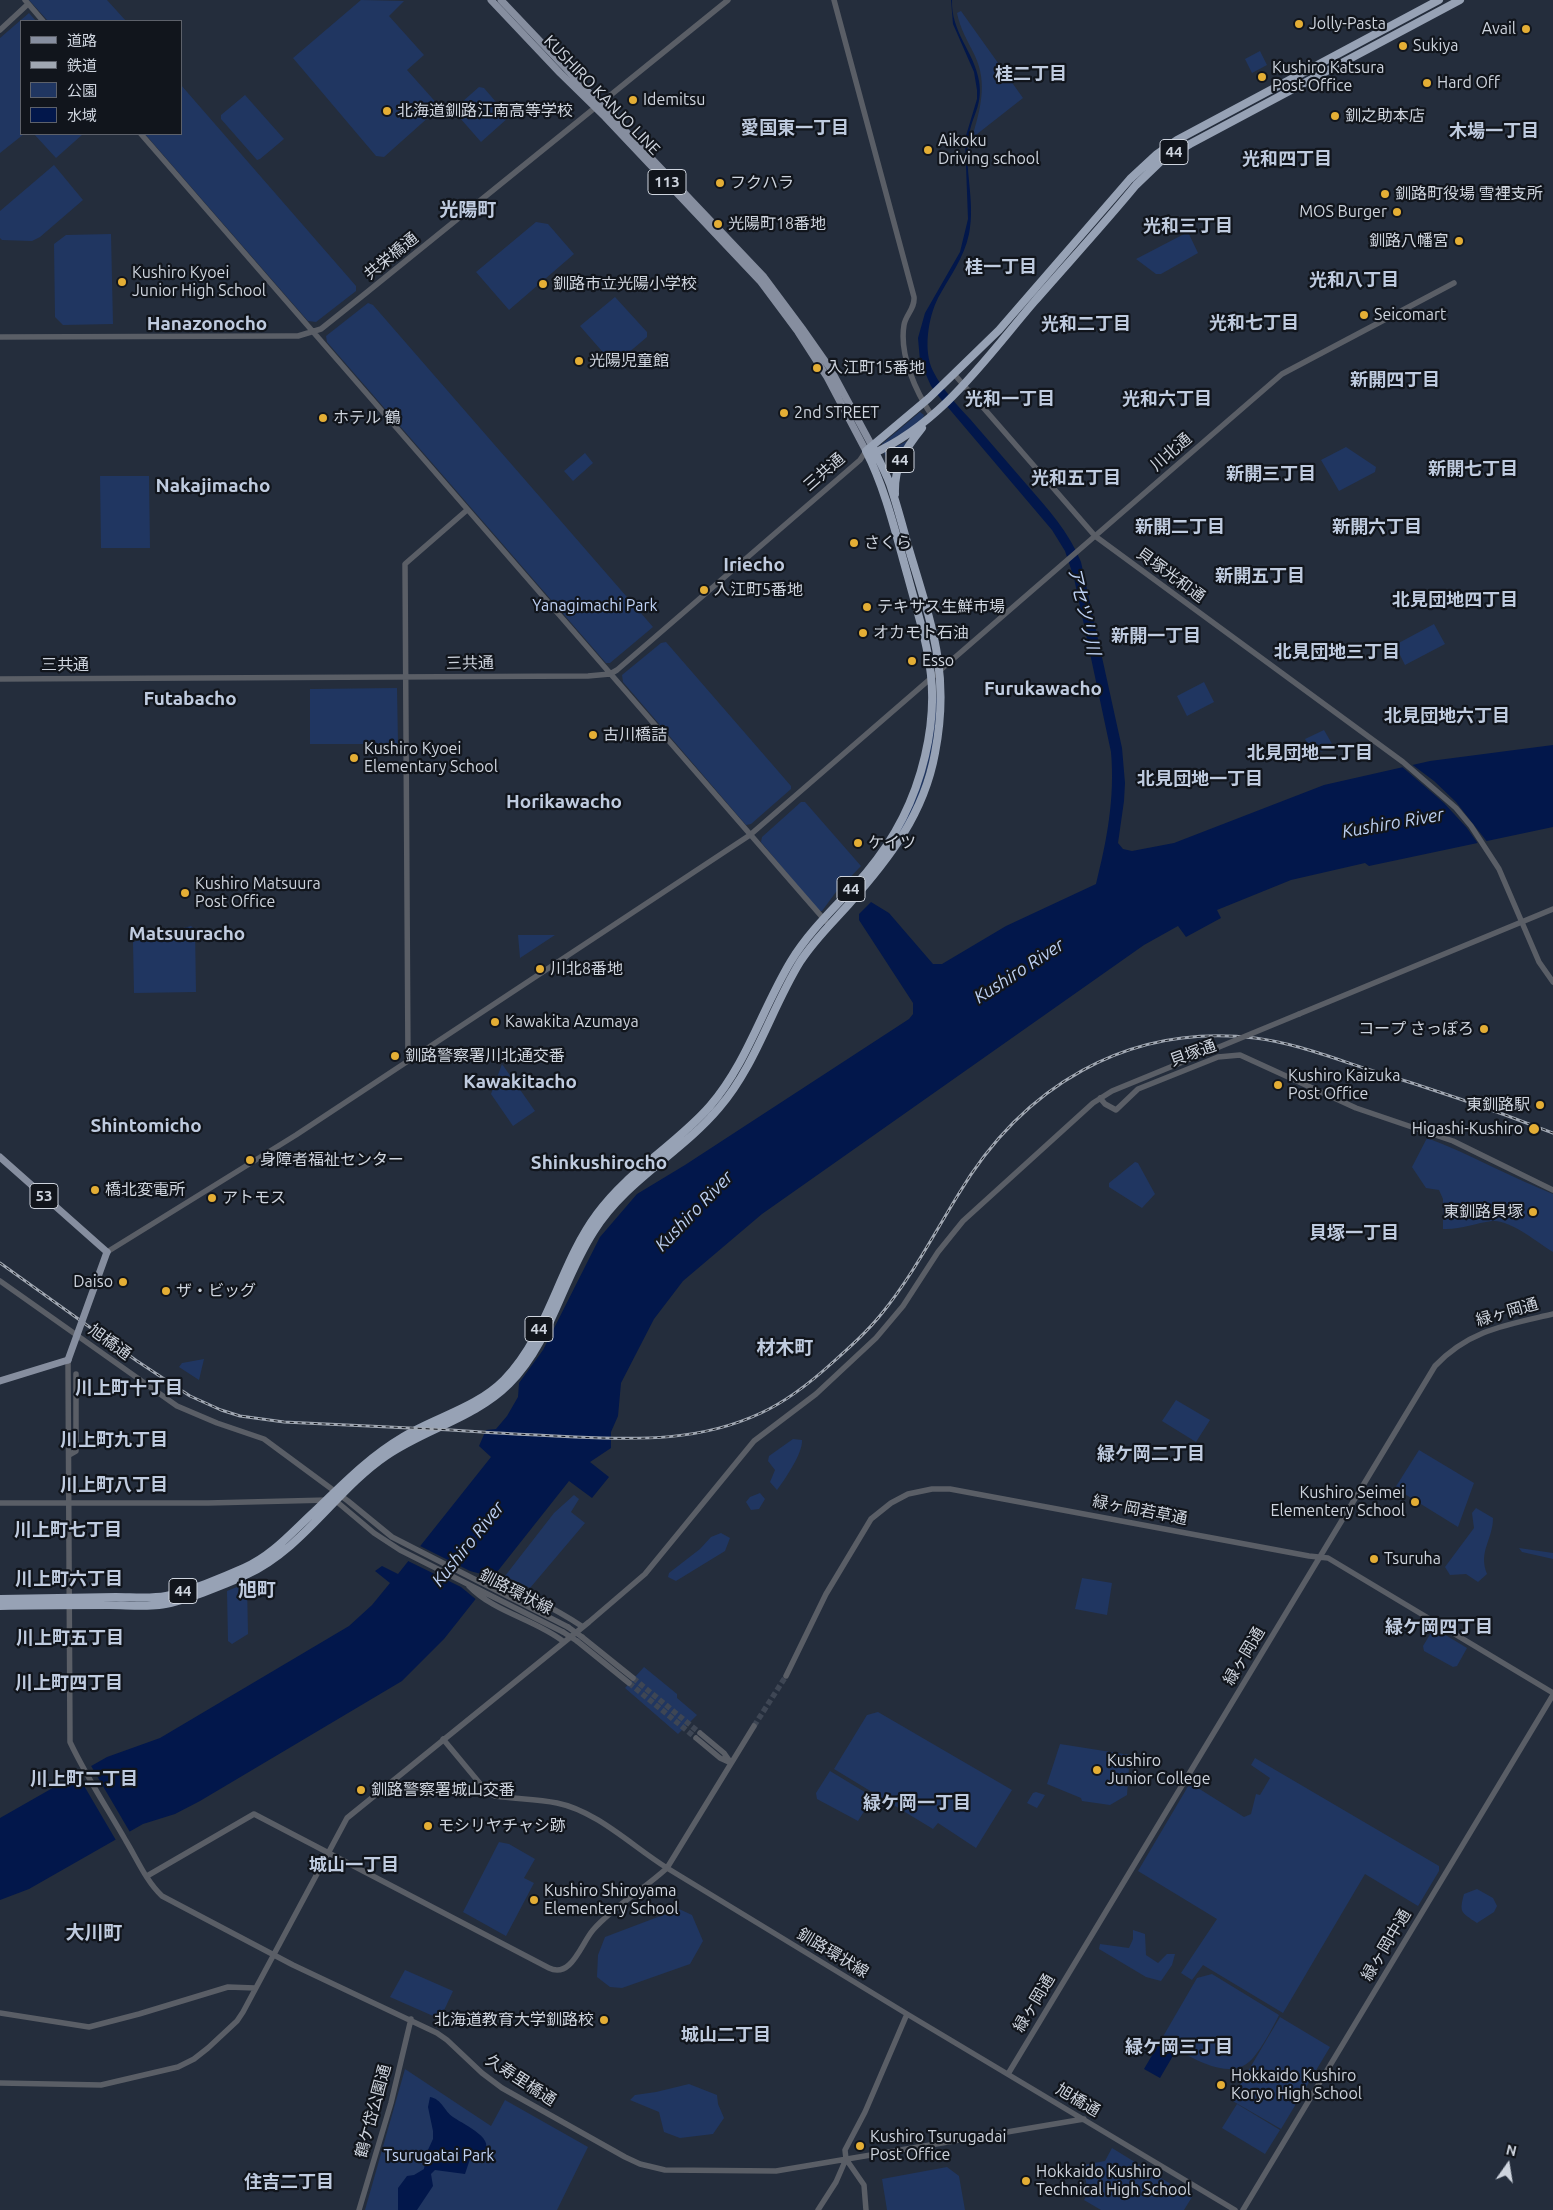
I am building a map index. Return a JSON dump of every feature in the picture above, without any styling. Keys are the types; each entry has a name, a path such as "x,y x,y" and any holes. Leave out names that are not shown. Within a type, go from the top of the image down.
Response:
{"highway":[{"name":"44","path":"870,451 947,381 999,330 1130,179 1157,154 1177,140 1245,102 1439,0"},
{"name":"44","path":"896,507 896,478 901,458 908,446 930,418 957,391 1136,185 1161,161 1196,140 1460,0"},
{"name":"44","path":"870,451 930,418"},
{"name":"44","path":"826,922 891,855 922,798 934,758 940,722 942,694 940,671 928,609 886,475 870,451"},
{"name":"44","path":"0,1599 166,1604 243,1576 279,1555 337,1496 383,1458 488,1402 507,1387 519,1374 541,1340 592,1233 621,1195 694,1134 732,1092 752,1058 799,964 826,922 882,852 897,829 920,778 928,740 932,679 924,633 870,451"},
{"name":"44","path":"0,1606 166,1596 250,1565 275,1549 326,1500 337,1496"}],"main road":[{"name":"KUSHIRO KANJO LINE","path":"491,0 598,106 764,277 830,368 870,451"},
{"name":"KUSHIRO KANJO LINE","path":"501,0 598,106"},
{"name":"53","path":"0,1157 107,1252"},
{"path":"0,1381 68,1360 107,1252"}],"street":[{"name":"共栄橋通","path":"313,333 366,293 728,0"},
{"path":"834,0 914,296 914,304 904,323 904,345 907,360 926,400 930,418"},
{"path":"0,30 26,2 42,20"},
{"path":"142,135 826,922"},
{"name":"川北通","path":"107,1252 296,1135 750,835 1087,545 1282,374 1454,283"},
{"path":"0,337 288,336 313,333"},
{"name":"貝塚光和通","path":"954,374 1095,536 1403,762 1456,808 1485,846 1499,869 1521,922"},
{"name":"三共通","path":"0,680 588,676 610,674 617,670 870,451"},
{"path":"408,1061 405,564 468,510"},
{"path":"0,2083 101,2086 178,2067 194,2059 237,2021 347,1818 583,1627 645,1574 754,1441 816,1394 889,1325 942,1247 963,1221 1100,1098 1112,1091 1553,909"},
{"path":"1521,922 1539,962 1553,982"},
{"name":"貝塚通","path":"1100,1098 1105,1104 1116,1110 1138,1089 1218,1057 1240,1055 1356,1108 1453,1141 1553,1190"},
{"name":"旭橋通","path":"0,1281 164,1398 204,1419 264,1439 337,1496"},
{"name":"緑ヶ岡通","path":"1008,2074 1425,1382 1444,1356 1467,1340 1485,1331 1553,1314"},
{"path":"68,1360 68,1602"},
{"path":"69,1456 76,1451 76,1374"},
{"name":"緑ヶ岡若草通","path":"786,1676 826,1594 871,1519 898,1498 918,1491 932,1489 958,1490 1328,1558 1553,1694"},
{"name":"釧路環状線","path":"337,1496 405,1544 494,1589 565,1629 631,1680"},
{"name":"釧路環状線","path":"337,1496 374,1533 400,1550 467,1583 494,1589"},
{"path":"0,1503 69,1504 326,1500"},
{"path":"467,1583 486,1600 550,1632 564,1642"},
{"path":"494,1589 560,1613 583,1627"},
{"name":"久寿里橋通","path":"68,1602 70,1742 82,1767 147,1876 162,1896 273,1955 411,2020 448,2040 482,2073 502,2088 640,2164 665,2170 776,2171 1084,2119"},
{"name":"緑ヶ岡中通","path":"1242,2210 1553,1694"},
{"path":"147,1876 254,1814 558,1972 568,1968 582,1943 607,1916 666,1868 754,1726"},
{"path":"698,1736 724,1753 731,1763"},
{"name":"釧路環状線","path":"443,1739 487,1792 495,1796 557,1803 570,1807 620,1835 677,1876 906,2014"},
{"path":"0,2014 89,2027 228,1987 255,1988"},
{"path":"866,2210 864,2185 846,2159 845,2150 865,2112 906,2014"},
{"name":"旭橋通","path":"906,2014 1084,2119 1227,2208 1235,2210"},
{"name":"鶴ケ岱公園通","path":"359,2210 391,2102 411,2020"},
{"path":"818,2210 836,2182 846,2159"}],"green space":[{"path":"29,0 107,0 125,20 47,20"},
{"path":"361,0 404,1 389,16 424,55 407,70 440,107 384,157 376,156 293,58"},
{"path":"961,11 1023,98 972,138 980,107 982,87 979,66 958,19 957,13"},
{"path":"29,13 35,20 21,20"},
{"path":"20,21 20,135 23,135 0,153 0,38"},
{"path":"1260,51 1267,65 1252,73 1245,59"},
{"path":"182,86 356,286 356,291 316,322 308,321 146,135 182,135"},
{"path":"479,87 484,88 509,117 481,142 453,110"},
{"path":"245,95 284,139 257,160 221,119 221,115"},
{"path":"35,135 82,135 56,158"},
{"path":"54,165 83,200 40,237 32,241 2,240 0,238 0,211"},
{"path":"536,222 548,224 574,254 509,310 476,272"},
{"path":"1188,232 1198,253 1161,274 1156,274 1136,259"},
{"path":"111,234 113,324 63,325 55,317 54,244 66,235"},
{"path":"615,297 647,332 647,337 614,365 580,326"},
{"name":"Yanagimachi Park","path":"368,303 373,305 653,627 610,663 606,663 327,342 326,336"},
{"path":"920,412 924,415 922,421 882,446 882,444"},
{"path":"907,441 894,470 893,470 884,453"},
{"path":"1346,447 1376,467 1375,472 1339,491 1321,460"},
{"path":"585,453 593,463 573,481 564,471"},
{"path":"100,476 149,476 150,548 101,548"},
{"path":"1434,624 1445,644 1405,665 1395,645"},
{"name":"Yanagimachi Park","path":"666,642 791,786 791,789 751,824 746,825 623,682 622,675 661,643"},
{"path":"1204,682 1214,702 1187,716 1177,696"},
{"path":"397,688 398,744 310,744 310,689"},
{"path":"937,694 935,729 924,782 902,831 877,866 927,761"},
{"path":"1324,730 1335,749 1313,753 1305,739"},
{"path":"801,802 805,802 861,866 836,892 822,911 819,911 761,842 762,837"},
{"path":"191,926 195,929 196,992 134,993 133,942"},
{"path":"518,935 555,935 520,958"},
{"path":"502,1064 535,1111 513,1126 491,1094"},
{"path":"1427,1138 1553,1194 1553,1252 1524,1232 1499,1221 1443,1229 1443,1199 1439,1190 1426,1188 1412,1167"},
{"path":"1135,1162 1138,1163 1155,1194 1142,1208 1109,1187 1109,1183"},
{"path":"204,1359 199,1380 179,1367 182,1363"},
{"path":"1176,1400 1210,1420 1196,1442 1162,1421"},
{"path":"793,1439 802,1440 800,1452 777,1490 770,1482 775,1470 768,1461 769,1456"},
{"path":"1419,1450 1474,1483 1458,1527 1395,1488"},
{"path":"760,1493 765,1499 759,1509 751,1510 746,1502 750,1497"},
{"path":"574,1495 579,1499 571,1512 585,1523 530,1588 505,1576 554,1513"},
{"path":"1476,1508 1493,1518 1484,1559 1487,1574 1478,1582 1466,1574 1450,1575 1445,1567 1474,1528 1472,1513"},
{"path":"721,1533 730,1538 725,1551 676,1581 668,1577 669,1573 700,1549 711,1537"},
{"path":"1519,1548 1553,1553 1553,1559 1522,1552"},
{"path":"1082,1578 1112,1583 1107,1615 1075,1609"},
{"path":"247,1583 248,1634 232,1644 228,1641 227,1591"},
{"path":"1434,1628 1467,1648 1457,1666 1453,1667 1424,1651 1423,1646"},
{"path":"644,1667 677,1694 677,1698 697,1715 678,1734 625,1688"},
{"path":"878,1712 1012,1790 976,1848 938,1823 933,1829 834,1769 867,1715"},
{"path":"1060,1744 1130,1755 1127,1795 1110,1805 1082,1801 1081,1798 1047,1784"},
{"path":"1255,1758 1439,1866 1439,1871 1418,1906 1365,1874 1283,2013 1203,1965 1192,1980 1181,1973 1217,1919 1138,1871 1190,1783 1244,1817 1251,1814 1256,1794 1260,1795 1270,1778 1251,1765"},
{"path":"830,1771 873,1797 858,1821 817,1799 816,1793"},
{"path":"1033,1793 1045,1795 1037,1808 1027,1803"},
{"path":"499,1842 509,1844 535,1859 524,1878 534,1883 506,1936 463,1912"},
{"path":"1477,1889 1493,1898 1497,1906 1494,1912 1477,1923 1463,1912 1462,1905 1464,1894"},
{"path":"679,1909 692,1915 703,1941 690,1964 622,1988 610,1987 597,1977 598,1955 605,1937"},
{"path":"1133,1930 1145,1934 1146,1955 1158,1963 1167,1954 1175,1954 1172,1965 1161,1981 1146,1977 1099,1949 1100,1944 1129,1948 1133,1939"},
{"path":"405,1970 453,1991 440,2019 390,1997"},
{"path":"1212,1974 1279,2015 1253,2058 1243,2066 1232,2069 1220,2068 1194,2059 1161,2040 1197,1978"},
{"path":"1280,2017 1330,2047 1281,2129 1231,2100"},
{"name":"Tsurugatai Park","path":"405,2069 491,2126 505,2100 588,2147 557,2210 365,2210"},
{"path":"689,2084 717,2095 718,2104 724,2118 713,2134 680,2138 664,2132 659,2112 630,2100 635,2095"},
{"path":"1237,2104 1280,2130 1265,2154 1222,2128"},
{"path":"1112,2148 1192,2197 1184,2210 1101,2210 1084,2200 1088,2193 1083,2165 1105,2161"},
{"path":"947,2167 959,2176 965,2210 887,2210 882,2179"}],"water":[{"path":"951,0 955,22 976,70 980,97 970,129 967,160 971,209 969,234 960,259 935,306 929,325 928,354 933,371 941,384 1043,503 1070,541 1081,562 1122,748 1125,783 1118,843 1123,849 1132,851 1174,843 1324,785 1430,761 1553,745 1553,827 1369,866 1365,863 1291,880 1217,910 1221,918 1186,937 1178,926 1144,945 762,1214 683,1281 654,1319 621,1383 618,1416 611,1432 611,1448 590,1462 609,1477 592,1498 569,1481 444,1639 402,1681 200,1801 175,1814 143,1824 29,1889 0,1900 0,1818 107,1757 160,1738 349,1626 372,1605 390,1583 375,1571 382,1566 398,1574 491,1457 479,1446 486,1430 496,1429 507,1416 518,1397 519,1383 543,1350 600,1237 637,1194 685,1165 909,1019 913,1014 913,1003 859,920 859,914 871,902 889,913 933,964 942,964 1006,926 1096,884 1104,851 1111,802 1111,752 1074,578 1065,551 1052,530 940,398 931,386 920,361 918,338 925,313 960,252 968,219 965,139 977,99 977,90 974,72 953,24"},
{"path":"1158,2045 1174,2054 1160,2078 1144,2069"},
{"path":"430,2097 437,2100 450,2114 481,2136 486,2146 483,2152 470,2159 465,2174 435,2170 431,2174 433,2186 417,2210 398,2210 398,2188 407,2176 414,2175 424,2169 427,2152 433,2139 428,2107"}],"pier":[{"path":"1410,763 1434,781 1456,802 1488,843 1479,845 1467,828 1444,803 1400,765"},
{"path":"418,1545 470,1571 496,1578 478,1601 461,1587 406,1560"},
{"path":"90,1764 131,1834 117,1842 76,1772"}],"tunnel":[{"path":"754,1726 786,1676"},
{"path":"633,1678 700,1733"},
{"path":"629,1683 696,1738"}],"railway":[{"path":"0,1263 137,1361 190,1396 240,1416 284,1422 575,1437 670,1437 716,1429 761,1413 780,1403 815,1378 859,1339 894,1298 958,1195 984,1157 1013,1123 1046,1094 1082,1070 1122,1053 1164,1041 1208,1036 1269,1040 1312,1051 1414,1084 1484,1107 1553,1133"}],"place":[{"name":"Jolly-Pasta","path":"1299,24"},
{"name":"Avail","path":"1526,29"},
{"name":"Sukiya","path":"1403,46"},
{"name":"Kushiro Katsura Post Office","path":"1262,77"},
{"name":"Hard Off","path":"1427,83"},
{"name":"Idemitsu","path":"633,100"},
{"name":"北海道釧路江南高等学校","path":"387,111"},
{"name":"釧之助本店","path":"1335,116"},
{"name":"Aikoku Driving school","path":"928,150"},
{"name":"フクハラ","path":"720,183"},
{"name":"釧路町役場 雪裡支所","path":"1385,194"},
{"name":"MOS Burger","path":"1397,212"},
{"name":"光陽町18番地","path":"718,224"},
{"name":"釧路八幡宮","path":"1459,241"},
{"name":"Kushiro Kyoei Junior High School","path":"122,282"},
{"name":"釧路市立光陽小学校","path":"543,284"},
{"name":"Seicomart","path":"1364,315"},
{"name":"光陽児童館","path":"579,361"},
{"name":"入江町15番地","path":"817,368"},
{"name":"2nd STREET","path":"784,413"},
{"name":"ホテル 鶴","path":"323,418"},
{"name":"さくら","path":"854,543"},
{"name":"入江町5番地","path":"704,590"},
{"name":"テキサス生鮮市場","path":"867,607"},
{"name":"オカモト石油","path":"863,633"},
{"name":"Esso","path":"912,661"},
{"name":"古川橋詰","path":"593,735"},
{"name":"Kushiro Kyoei Elementary School","path":"354,758"},
{"name":"ケイツ","path":"858,843"},
{"name":"Kushiro Matsuura Post Office","path":"185,893"},
{"name":"川北8番地","path":"540,969"},
{"name":"Kawakita Azumaya","path":"495,1022"},
{"name":"コープ さっぽろ","path":"1484,1029"},
{"name":"釧路警察署川北通交番","path":"395,1056"},
{"name":"Kushiro Kaizuka Post Office","path":"1278,1085"},
{"name":"東釧路駅","path":"1540,1105"},
{"name":"Higashi-Kushiro","path":"1534,1129"},
{"name":"身障者福祉センター","path":"250,1160"},
{"name":"橋北変電所","path":"95,1190"},
{"name":"アトモス","path":"212,1198"},
{"name":"東釧路貝塚","path":"1533,1212"},
{"name":"Daiso","path":"123,1282"},
{"name":"ザ・ビッグ","path":"166,1291"},
{"name":"Kushiro Seimei Elementery School","path":"1415,1502"},
{"name":"Tsuruha","path":"1374,1559"},
{"name":"Kushiro Junior College","path":"1097,1770"},
{"name":"釧路警察署城山交番","path":"361,1790"},
{"name":"モシリヤチャシ跡","path":"428,1826"},
{"name":"Kushiro Shiroyama Elementery School","path":"534,1900"},
{"name":"北海道教育大学釧路校","path":"604,2020"},
{"name":"Hokkaido Kushiro Koryo High School","path":"1221,2085"},
{"name":"Kushiro Tsurugadai Post Office","path":"860,2146"},
{"name":"Hokkaido Kushiro Technical High School","path":"1026,2181"}],"district":[{"name":"桂二丁目","path":"1031,74"},
{"name":"愛国東一丁目","path":"795,128"},
{"name":"木場一丁目","path":"1494,131"},
{"name":"光和四丁目","path":"1287,159"},
{"name":"光陽町","path":"468,210"},
{"name":"光和三丁目","path":"1188,226"},
{"name":"桂一丁目","path":"1001,267"},
{"name":"光和八丁目","path":"1354,280"},
{"name":"光和七丁目","path":"1254,323"},
{"name":"Hanazonocho","path":"207,324"},
{"name":"光和二丁目","path":"1086,324"},
{"name":"新開四丁目","path":"1395,380"},
{"name":"光和一丁目","path":"1010,399"},
{"name":"光和六丁目","path":"1167,399"},
{"name":"新開七丁目","path":"1473,469"},
{"name":"新開三丁目","path":"1271,474"},
{"name":"光和五丁目","path":"1076,478"},
{"name":"Nakajimacho","path":"213,486"},
{"name":"新開二丁目","path":"1180,527"},
{"name":"新開六丁目","path":"1377,527"},
{"name":"Iriecho","path":"754,565"},
{"name":"新開五丁目","path":"1260,576"},
{"name":"北見団地四丁目","path":"1455,600"},
{"name":"新開一丁目","path":"1156,636"},
{"name":"北見団地三丁目","path":"1337,652"},
{"name":"Furukawacho","path":"1043,689"},
{"name":"Futabacho","path":"190,699"},
{"name":"北見団地六丁目","path":"1447,716"},
{"name":"北見団地二丁目","path":"1310,753"},
{"name":"北見団地一丁目","path":"1200,779"},
{"name":"Horikawacho","path":"564,802"},
{"name":"Matsuuracho","path":"187,934"},
{"name":"Kawakitacho","path":"520,1082"},
{"name":"Shintomicho","path":"146,1126"},
{"name":"Shinkushirocho","path":"599,1163"},
{"name":"貝塚一丁目","path":"1354,1233"},
{"name":"材木町","path":"785,1348"},
{"name":"川上町十丁目","path":"129,1388"},
{"name":"川上町九丁目","path":"114,1440"},
{"name":"緑ケ岡二丁目","path":"1151,1454"},
{"name":"川上町八丁目","path":"114,1485"},
{"name":"川上町七丁目","path":"68,1530"},
{"name":"川上町六丁目","path":"69,1579"},
{"name":"旭町","path":"257,1590"},
{"name":"緑ケ岡四丁目","path":"1439,1627"},
{"name":"川上町五丁目","path":"70,1638"},
{"name":"川上町四丁目","path":"69,1683"},
{"name":"川上町二丁目","path":"84,1779"},
{"name":"緑ケ岡一丁目","path":"917,1803"},
{"name":"城山一丁目","path":"354,1865"},
{"name":"大川町","path":"94,1933"},
{"name":"城山二丁目","path":"726,2035"},
{"name":"緑ケ岡三丁目","path":"1179,2047"},
{"name":"住吉二丁目","path":"289,2182"}],"water label":[{"name":"アセツリ川","path":"1084,611"},
{"name":"Kushiro River","path":"1393,823"},
{"name":"Kushiro River","path":"1019,971"},
{"name":"Kushiro River","path":"694,1211"},
{"name":"Kushiro River","path":"468,1544"}]}
